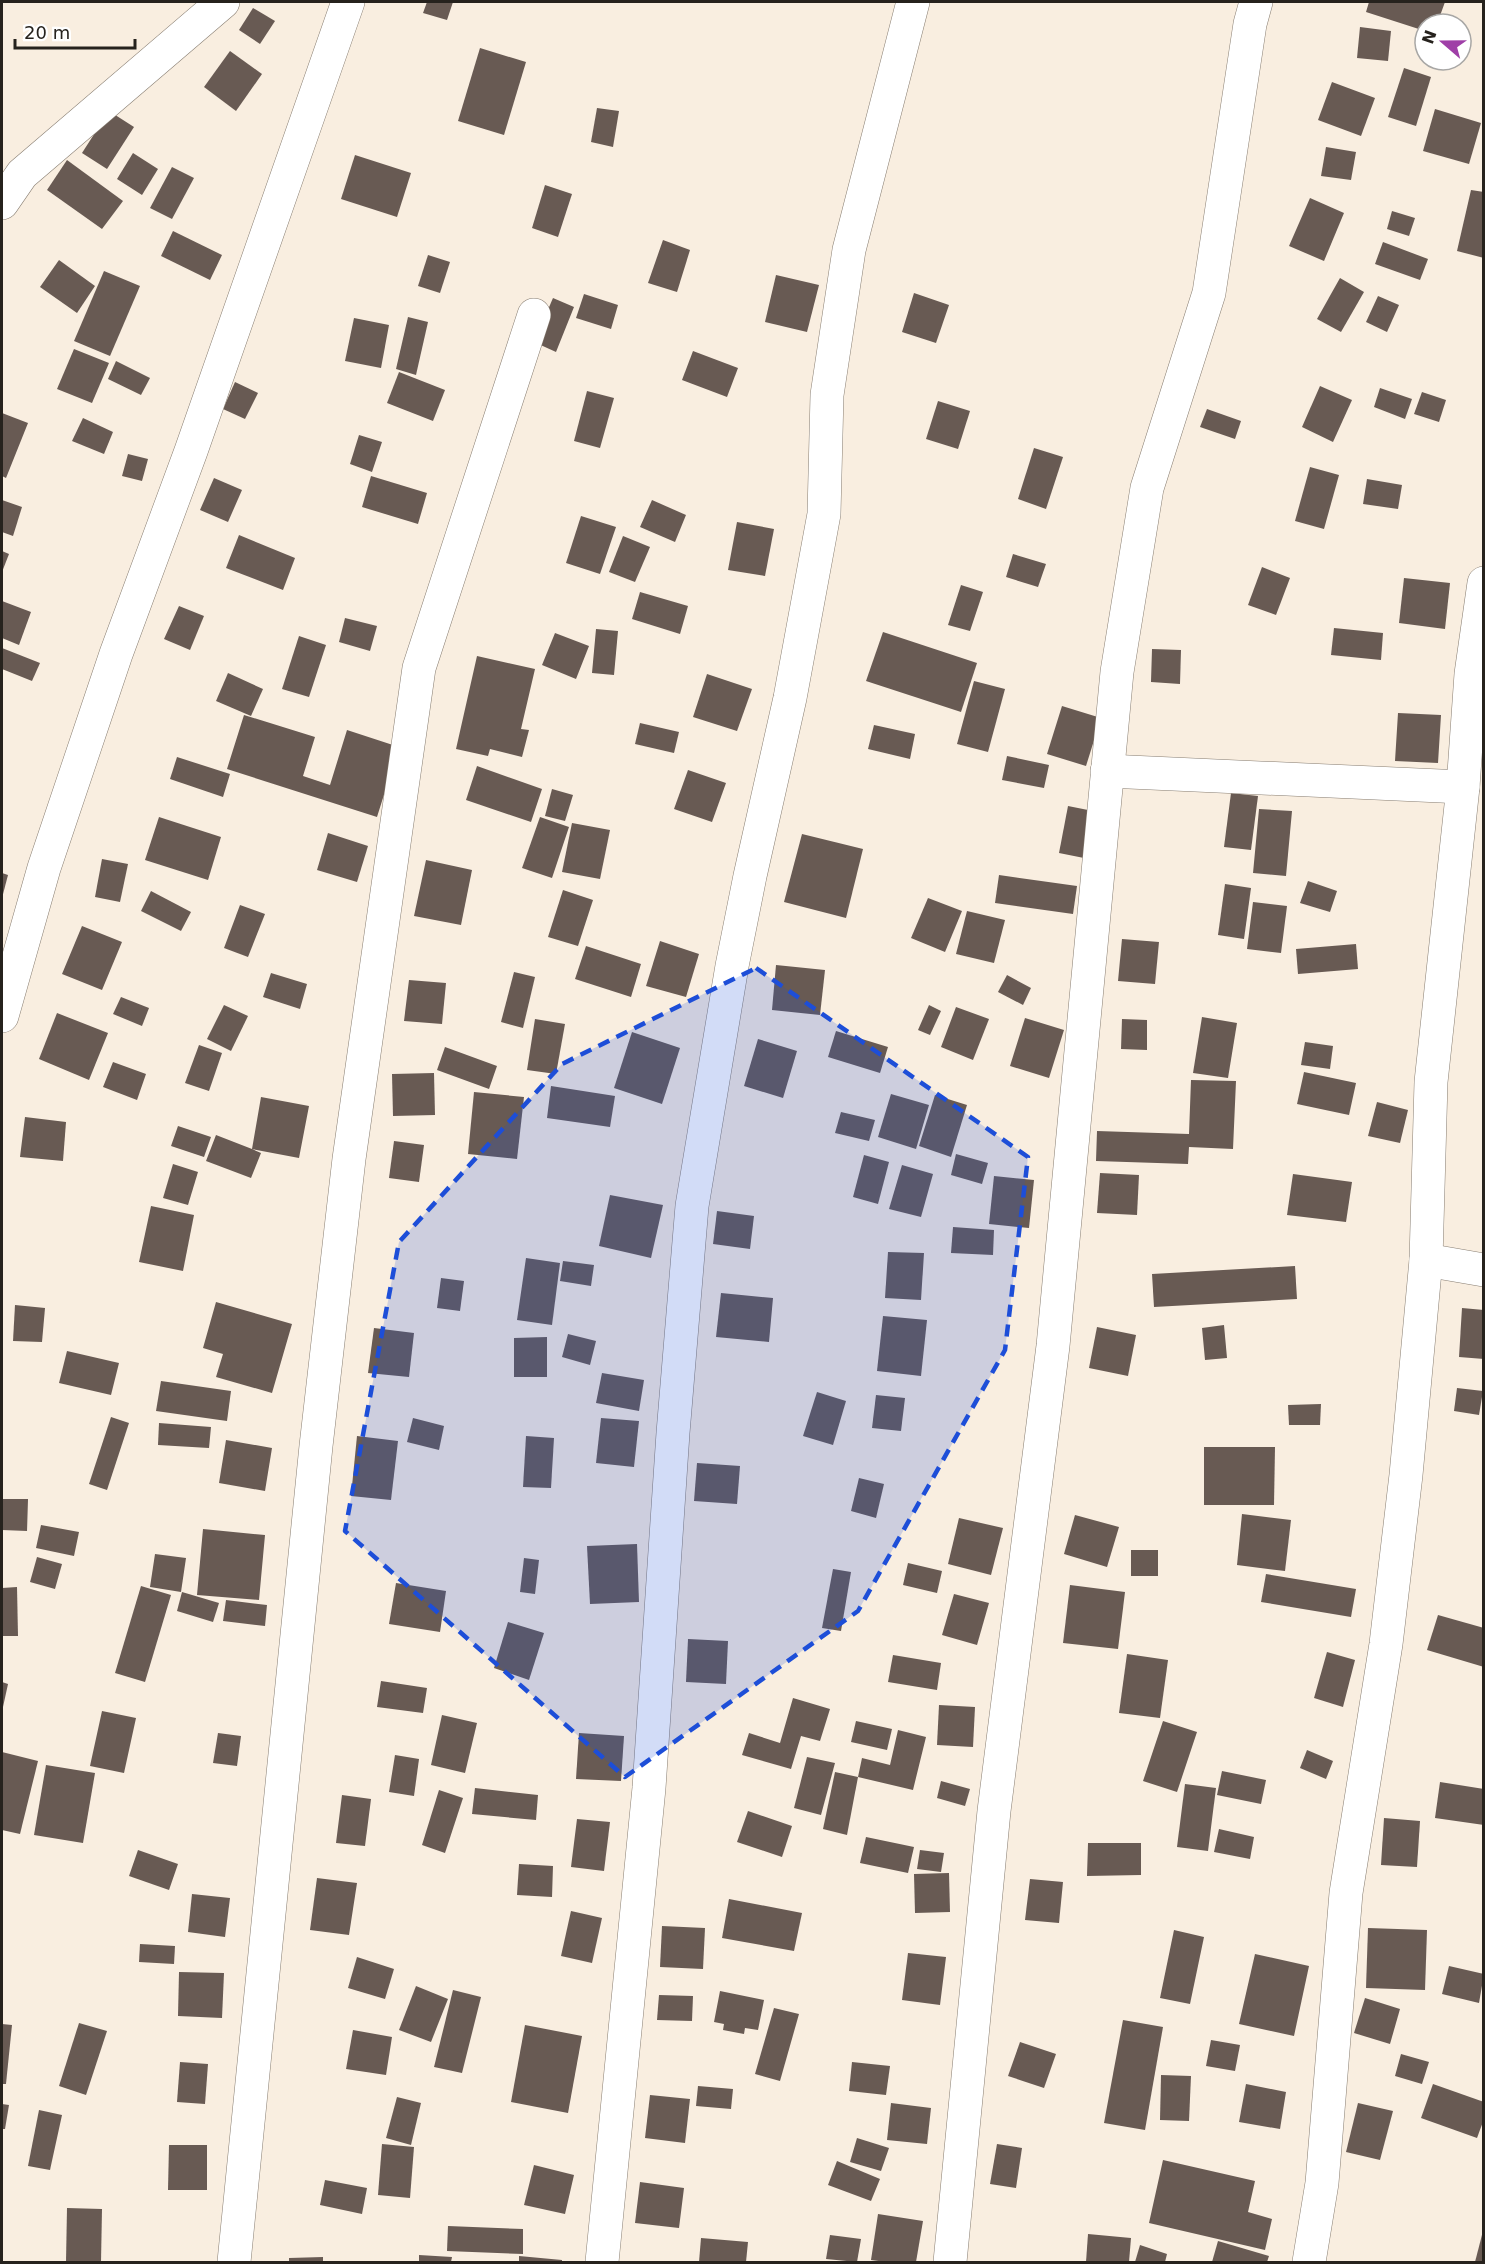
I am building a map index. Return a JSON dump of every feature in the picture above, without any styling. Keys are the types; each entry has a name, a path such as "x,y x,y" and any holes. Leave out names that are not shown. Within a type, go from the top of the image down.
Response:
{"street":[{"path":"2,203 22,174 223,2"},
{"path":"2,1016 44,868 112,665 348,2"},
{"path":"602,2262 649,1788 672,1444 692,1206 732,966 790,698 824,514 827,395 849,250 913,2"},
{"path":"951,2262 994,1811 1053,1346 1117,672 1147,488 1209,294 1250,24 1256,2"},
{"path":"234,2262 316,1446 349,1159 419,668 534,315"},
{"path":"1310,2262 1322,2183 1346,1893 1386,1644 1406,1475 1426,1260 1431,1082 1463,788 1471,674 1484,583"},
{"path":"1107,771 1463,788"},
{"path":"1426,1260 1484,1270"}],"highlighted area":[{"path":"756,968 1028,1157 1005,1350 858,1611 625,1777 345,1531 399,1242 562,1064"}],"building":[{"path":"427,2 453,2 447,20 423,13"},
{"path":"1369,2 1445,2 1441,12 1413,12 1413,27 1366,12"},
{"path":"253,8 275,21 260,44 239,30"},
{"path":"1360,27 1391,31 1388,61 1357,58"},
{"path":"480,48 526,62 504,135 458,121"},
{"path":"230,51 262,74 236,111 204,87"},
{"path":"1404,68 1431,77 1416,126 1388,117"},
{"path":"1332,82 1375,98 1361,136 1318,120"},
{"path":"597,108 619,111 613,147 591,142"},
{"path":"1435,109 1481,123 1469,164 1423,151"},
{"path":"109,111 134,127 107,169 82,153"},
{"path":"1326,147 1356,152 1351,180 1321,176"},
{"path":"133,153 158,169 142,195 117,179"},
{"path":"355,155 411,173 397,217 341,199"},
{"path":"67,160 123,201 102,229 47,190"},
{"path":"172,167 194,178 172,219 150,208"},
{"path":"545,185 572,194 558,237 532,228"},
{"path":"1471,190 1484,192 1484,258 1457,251"},
{"path":"1310,198 1344,213 1324,261 1289,246"},
{"path":"1392,211 1415,218 1409,236 1387,229"},
{"path":"173,231 222,255 210,280 161,256"},
{"path":"663,240 690,250 677,292 648,283"},
{"path":"1383,242 1428,259 1420,280 1375,264"},
{"path":"428,255 450,262 440,293 418,286"},
{"path":"59,260 95,286 77,313 40,287"},
{"path":"104,271 140,286 110,356 74,341"},
{"path":"776,275 819,285 807,332 765,322"},
{"path":"1340,278 1364,292 1341,332 1317,319"},
{"path":"914,293 949,305 936,343 902,332"},
{"path":"584,294 618,305 611,329 576,318"},
{"path":"1378,296 1399,305 1387,332 1366,322"},
{"path":"553,298 574,307 556,352 534,342"},
{"path":"408,317 428,322 416,375 396,369"},
{"path":"354,318 389,325 381,368 345,361"},
{"path":"74,349 109,363 92,403 57,389"},
{"path":"693,351 738,368 727,397 682,380"},
{"path":"116,361 150,378 141,395 108,379"},
{"path":"399,372 445,390 433,421 387,403"},
{"path":"235,382 258,393 245,419 223,409"},
{"path":"1320,386 1352,400 1333,442 1302,427"},
{"path":"1380,388 1412,399 1405,419 1374,407"},
{"path":"587,391 614,398 600,448 574,441"},
{"path":"1422,392 1446,400 1439,422 1414,414"},
{"path":"938,401 970,411 958,449 926,439"},
{"path":"1207,409 1241,421 1235,439 1200,427"},
{"path":"2,413 28,423 6,478 2,476"},
{"path":"83,418 113,432 104,454 72,441"},
{"path":"359,435 382,442 372,472 350,464"},
{"path":"1034,448 1063,457 1046,509 1018,499"},
{"path":"128,454 148,459 142,481 122,476"},
{"path":"1310,467 1339,475 1324,529 1295,521"},
{"path":"371,476 427,493 418,524 362,507"},
{"path":"214,478 242,490 228,522 200,510"},
{"path":"1367,479 1402,485 1398,509 1363,504"},
{"path":"2,500 22,507 13,536 2,532"},
{"path":"652,500 686,515 675,542 640,527"},
{"path":"581,516 616,527 600,574 566,563"},
{"path":"737,522 774,529 765,576 728,570"},
{"path":"239,535 295,558 283,590 226,568"},
{"path":"623,536 650,547 635,582 609,572"},
{"path":"2,551 9,554 2,572"},
{"path":"1013,554 1046,564 1038,587 1006,577"},
{"path":"1262,567 1290,578 1276,615 1248,605"},
{"path":"1404,578 1450,583 1445,629 1399,623"},
{"path":"961,585 983,592 970,631 948,625"},
{"path":"640,592 688,606 680,634 632,619"},
{"path":"2,601 31,612 19,645 2,638"},
{"path":"179,606 204,616 190,650 164,639"},
{"path":"345,618 377,626 370,651 339,642"},
{"path":"1334,628 1383,633 1381,660 1331,655"},
{"path":"596,629 618,631 614,675 592,673"},
{"path":"883,632 977,663 961,712 866,681"},
{"path":"555,633 589,646 576,679 542,665"},
{"path":"299,636 326,645 309,697 282,689"},
{"path":"2,648 40,663 32,681 2,669"},
{"path":"1152,649 1181,650 1180,684 1151,682"},
{"path":"477,656 535,669 521,729 529,730 522,757 490,749 488,756 456,749"},
{"path":"228,673 263,689 251,716 216,701"},
{"path":"707,674 752,689 737,731 693,717"},
{"path":"974,681 1005,689 988,752 957,744"},
{"path":"1062,706 1101,718 1086,766 1047,754"},
{"path":"1398,713 1441,715 1438,763 1395,761"},
{"path":"244,715 315,737 303,776 330,785 347,730 399,747 377,817 227,769"},
{"path":"640,723 679,732 674,753 635,744"},
{"path":"874,725 915,734 910,759 868,749"},
{"path":"1007,756 1049,765 1044,788 1002,780"},
{"path":"177,757 230,774 223,797 170,779"},
{"path":"477,766 542,789 531,822 466,800"},
{"path":"688,770 726,783 712,822 674,809"},
{"path":"552,789 573,795 565,821 545,816"},
{"path":"1231,793 1258,796 1251,850 1224,847"},
{"path":"1068,806 1093,811 1084,858 1059,853"},
{"path":"1259,809 1292,811 1286,876 1253,873"},
{"path":"159,817 221,837 208,880 145,860"},
{"path":"540,817 569,827 552,878 522,868"},
{"path":"572,823 610,830 600,879 562,872"},
{"path":"328,833 368,846 357,882 317,870"},
{"path":"802,834 863,849 846,918 784,902"},
{"path":"102,859 128,864 120,902 95,897"},
{"path":"426,860 472,870 461,925 414,916"},
{"path":"2,873 8,875 2,898"},
{"path":"999,875 1077,886 1073,914 995,903"},
{"path":"1308,881 1337,891 1330,912 1300,903"},
{"path":"1225,884 1251,888 1244,939 1218,935"},
{"path":"563,890 593,900 578,946 548,937"},
{"path":"151,891 191,912 181,931 141,911"},
{"path":"928,898 962,911 945,952 911,938"},
{"path":"1253,902 1287,906 1281,953 1247,949"},
{"path":"240,905 265,914 248,957 224,948"},
{"path":"967,911 1005,920 994,963 956,954"},
{"path":"82,926 122,942 102,990 62,974"},
{"path":"1122,939 1159,942 1155,984 1118,981"},
{"path":"660,941 699,954 686,997 646,986"},
{"path":"1356,944 1358,969 1298,974 1296,949"},
{"path":"586,946 641,964 631,997 575,979"},
{"path":"776,965 825,970 820,1015 772,1010"},
{"path":"514,972 535,977 523,1028 501,1022"},
{"path":"271,973 307,984 300,1009 263,997"},
{"path":"1007,975 1031,988 1023,1005 998,992"},
{"path":"409,980 446,983 442,1024 404,1021"},
{"path":"121,997 149,1008 142,1026 113,1014"},
{"path":"224,1005 248,1016 231,1051 207,1039"},
{"path":"929,1005 941,1011 930,1035 918,1030"},
{"path":"956,1007 989,1019 973,1060 941,1047"},
{"path":"57,1013 108,1033 89,1080 39,1059"},
{"path":"1202,1017 1237,1023 1228,1078 1193,1073"},
{"path":"1025,1018 1064,1030 1049,1078 1010,1066"},
{"path":"535,1019 565,1024 556,1074 527,1070"},
{"path":"1122,1019 1147,1020 1147,1050 1121,1049"},
{"path":"836,1031 888,1047 880,1073 828,1057"},
{"path":"632,1032 680,1048 662,1104 614,1088"},
{"path":"758,1039 797,1051 783,1098 744,1086"},
{"path":"1305,1042 1333,1046 1330,1069 1301,1065"},
{"path":"199,1045 222,1053 209,1091 185,1083"},
{"path":"445,1047 497,1066 489,1089 437,1070"},
{"path":"113,1062 146,1074 137,1100 103,1087"},
{"path":"1304,1072 1356,1083 1349,1115 1297,1104"},
{"path":"434,1073 435,1115 393,1116 392,1074"},
{"path":"1191,1080 1236,1081 1233,1149 1189,1147 1188,1164 1096,1161 1097,1131 1189,1134"},
{"path":"551,1086 615,1096 610,1127 547,1118"},
{"path":"474,1092 524,1097 517,1159 468,1154"},
{"path":"891,1094 929,1105 916,1149 878,1137"},
{"path":"935,1095 967,1105 951,1157 919,1146"},
{"path":"261,1097 309,1106 299,1158 252,1149"},
{"path":"1377,1102 1408,1110 1400,1143 1368,1136"},
{"path":"841,1112 875,1120 869,1141 835,1133"},
{"path":"25,1117 66,1122 63,1161 20,1157"},
{"path":"178,1126 211,1137 204,1157 171,1146"},
{"path":"216,1135 261,1153 251,1178 206,1161"},
{"path":"394,1141 424,1145 419,1182 389,1178"},
{"path":"956,1154 988,1163 982,1184 951,1175"},
{"path":"864,1155 889,1162 878,1204 853,1197"},
{"path":"173,1164 198,1172 188,1205 163,1198"},
{"path":"902,1165 933,1174 921,1217 889,1209"},
{"path":"1100,1173 1139,1175 1137,1215 1097,1213"},
{"path":"1293,1174 1352,1182 1346,1222 1287,1215"},
{"path":"994,1176 1034,1180 1029,1228 989,1224"},
{"path":"610,1195 663,1205 651,1258 599,1246"},
{"path":"151,1206 194,1215 183,1271 139,1262"},
{"path":"717,1211 754,1216 750,1249 713,1244"},
{"path":"953,1227 994,1230 993,1255 951,1253"},
{"path":"888,1252 924,1253 921,1300 885,1298"},
{"path":"526,1258 560,1263 552,1325 517,1320"},
{"path":"563,1261 594,1265 591,1286 560,1281"},
{"path":"1295,1266 1297,1299 1154,1307 1152,1274"},
{"path":"441,1278 464,1281 460,1311 437,1308"},
{"path":"721,1293 773,1298 769,1342 716,1337"},
{"path":"216,1302 292,1324 272,1393 216,1377 223,1354 203,1348"},
{"path":"15,1305 45,1308 42,1342 13,1341"},
{"path":"1462,1308 1484,1310 1484,1359 1459,1357"},
{"path":"883,1316 927,1320 921,1376 877,1371"},
{"path":"1224,1325 1227,1358 1205,1360 1202,1328"},
{"path":"1097,1327 1136,1335 1128,1376 1089,1368"},
{"path":"374,1328 414,1333 409,1377 368,1373"},
{"path":"568,1334 596,1341 590,1365 562,1357"},
{"path":"547,1337 547,1377 514,1377 514,1338"},
{"path":"67,1351 119,1363 111,1395 59,1383"},
{"path":"602,1373 644,1380 639,1411 596,1403"},
{"path":"161,1381 231,1391 227,1421 156,1411"},
{"path":"1457,1388 1483,1391 1479,1415 1454,1411"},
{"path":"817,1392 846,1401 833,1445 803,1436"},
{"path":"876,1395 905,1398 901,1431 872,1428"},
{"path":"1321,1404 1320,1425 1289,1425 1288,1405"},
{"path":"111,1417 129,1423 107,1490 89,1484"},
{"path":"413,1418 444,1426 439,1450 407,1442"},
{"path":"601,1418 639,1421 634,1467 596,1463"},
{"path":"159,1423 211,1427 209,1448 158,1445"},
{"path":"357,1436 398,1441 391,1500 351,1496"},
{"path":"526,1436 554,1438 551,1488 523,1487"},
{"path":"226,1440 272,1448 265,1491 219,1483"},
{"path":"1204,1447 1275,1447 1274,1505 1204,1505"},
{"path":"697,1463 740,1466 737,1504 694,1501"},
{"path":"859,1478 884,1484 876,1518 851,1511"},
{"path":"2,1499 28,1499 27,1531 2,1530"},
{"path":"1242,1514 1291,1520 1285,1571 1237,1565"},
{"path":"1075,1515 1119,1527 1107,1567 1064,1554"},
{"path":"959,1518 1003,1528 991,1575 948,1564"},
{"path":"41,1525 79,1532 74,1556 36,1548"},
{"path":"203,1529 265,1535 259,1600 197,1595"},
{"path":"637,1544 639,1602 590,1604 587,1546"},
{"path":"1131,1550 1158,1550 1158,1576 1131,1576"},
{"path":"155,1554 186,1558 181,1592 150,1587"},
{"path":"37,1557 62,1564 55,1589 30,1582"},
{"path":"524,1558 539,1560 535,1594 520,1592"},
{"path":"908,1563 942,1571 937,1593 903,1585"},
{"path":"833,1569 851,1572 841,1631 822,1628"},
{"path":"1266,1574 1356,1589 1351,1617 1261,1602"},
{"path":"396,1583 446,1591 440,1632 389,1624"},
{"path":"1070,1585 1125,1592 1118,1649 1063,1643"},
{"path":"141,1586 171,1595 145,1682 115,1673"},
{"path":"17,1587 18,1636 2,1636 2,1588"},
{"path":"182,1592 219,1603 213,1622 177,1611"},
{"path":"954,1594 989,1603 977,1645 942,1635"},
{"path":"226,1600 267,1605 265,1626 223,1621"},
{"path":"1438,1615 1484,1628 1484,1667 1427,1650"},
{"path":"508,1622 544,1633 529,1680 494,1668"},
{"path":"688,1639 728,1641 726,1684 686,1682"},
{"path":"1327,1652 1355,1660 1343,1707 1314,1698"},
{"path":"1127,1654 1168,1660 1160,1718 1119,1713"},
{"path":"893,1655 941,1663 937,1690 888,1682"},
{"path":"381,1681 427,1688 423,1713 377,1707"},
{"path":"2,1682 8,1684 3,1707 2,1707"},
{"path":"793,1698 830,1709 820,1741 801,1736 791,1769 742,1755 749,1733 780,1743"},
{"path":"939,1705 975,1707 973,1747 937,1745"},
{"path":"102,1711 136,1718 124,1773 90,1766"},
{"path":"442,1715 477,1723 465,1773 431,1765"},
{"path":"856,1721 892,1729 887,1750 851,1742"},
{"path":"1163,1721 1197,1732 1177,1792 1143,1781"},
{"path":"898,1730 926,1737 913,1790 858,1777 862,1758 890,1765"},
{"path":"218,1733 241,1736 237,1766 213,1763"},
{"path":"579,1733 624,1736 621,1781 576,1779"},
{"path":"1307,1750 1333,1761 1326,1779 1300,1768"},
{"path":"2,1752 38,1761 20,1834 2,1830"},
{"path":"395,1755 419,1759 414,1796 389,1792"},
{"path":"807,1757 835,1763 821,1815 794,1808"},
{"path":"46,1765 95,1773 83,1843 34,1835"},
{"path":"1222,1771 1266,1780 1261,1804 1217,1795"},
{"path":"835,1772 858,1777 847,1835 823,1829"},
{"path":"941,1781 970,1789 965,1806 937,1798"},
{"path":"1440,1782 1484,1789 1484,1825 1435,1818"},
{"path":"1185,1784 1216,1788 1208,1851 1177,1847"},
{"path":"475,1788 538,1795 536,1820 472,1814"},
{"path":"439,1790 463,1798 445,1853 422,1845"},
{"path":"342,1795 371,1799 365,1846 336,1843"},
{"path":"748,1811 792,1826 782,1857 737,1842"},
{"path":"1384,1818 1420,1821 1417,1867 1381,1865"},
{"path":"577,1819 610,1822 604,1871 571,1867"},
{"path":"1219,1829 1254,1837 1250,1859 1214,1852"},
{"path":"866,1837 914,1847 908,1873 860,1863"},
{"path":"1088,1843 1141,1843 1141,1875 1087,1876"},
{"path":"138,1850 178,1864 169,1890 129,1876"},
{"path":"920,1850 944,1853 941,1872 917,1869"},
{"path":"519,1864 553,1866 552,1897 517,1895"},
{"path":"949,1873 950,1912 915,1913 914,1874"},
{"path":"317,1878 357,1883 349,1935 310,1930"},
{"path":"1030,1879 1063,1882 1059,1923 1025,1920"},
{"path":"192,1894 230,1898 225,1937 188,1932"},
{"path":"729,1899 802,1913 794,1951 722,1938"},
{"path":"571,1911 602,1918 592,1963 561,1956"},
{"path":"662,1926 705,1928 703,1969 660,1967"},
{"path":"1368,1928 1427,1930 1425,1990 1366,1988"},
{"path":"1174,1930 1204,1937 1190,2004 1160,1998"},
{"path":"140,1944 175,1946 174,1964 139,1962"},
{"path":"908,1953 946,1957 940,2005 902,2000"},
{"path":"1255,1954 1309,1966 1294,2036 1239,2024"},
{"path":"357,1957 394,1969 385,1999 348,1988"},
{"path":"1449,1966 1484,1974 1479,2003 1442,1994"},
{"path":"179,1972 224,1973 222,2018 178,2016"},
{"path":"416,1986 448,1999 431,2042 399,2030"},
{"path":"453,1990 481,1997 462,2073 434,2067"},
{"path":"720,1991 764,2000 758,2030 745,2028 744,2034 723,2030 724,2024 714,2022"},
{"path":"659,1995 693,1996 692,2021 657,2020"},
{"path":"1365,1998 1400,2009 1390,2044 1354,2033"},
{"path":"774,2008 799,2014 780,2081 755,2074"},
{"path":"1123,2020 1163,2027 1145,2130 1104,2123"},
{"path":"79,2023 107,2031 86,2095 59,2086"},
{"path":"2,2024 12,2025 6,2084 2,2084"},
{"path":"525,2025 582,2036 568,2113 511,2102"},
{"path":"353,2030 392,2037 386,2075 346,2069"},
{"path":"1211,2040 1240,2045 1235,2071 1206,2066"},
{"path":"1020,2042 1056,2054 1044,2088 1008,2076"},
{"path":"1401,2054 1429,2062 1422,2084 1395,2076"},
{"path":"180,2062 208,2064 205,2104 177,2102"},
{"path":"852,2062 890,2066 886,2095 849,2091"},
{"path":"1161,2075 1191,2076 1189,2121 1160,2120"},
{"path":"1246,2084 1286,2092 1280,2129 1239,2122"},
{"path":"1433,2084 1484,2102 1484,2119 1477,2138 1421,2118"},
{"path":"698,2086 733,2089 731,2109 696,2106"},
{"path":"650,2095 690,2099 685,2143 645,2138"},
{"path":"397,2097 421,2103 411,2145 386,2138"},
{"path":"891,2103 931,2108 927,2144 887,2140"},
{"path":"1358,2103 1393,2111 1380,2160 1346,2152"},
{"path":"2,2104 9,2105 5,2129 2,2129"},
{"path":"39,2110 62,2115 50,2170 28,2166"},
{"path":"857,2138 889,2148 881,2171 850,2162"},
{"path":"382,2144 414,2147 410,2198 378,2195"},
{"path":"997,2144 1022,2148 1016,2188 990,2184"},
{"path":"169,2145 207,2145 207,2190 168,2190"},
{"path":"1163,2160 1255,2181 1248,2212 1272,2219 1265,2250 1149,2223"},
{"path":"837,2161 880,2179 871,2201 828,2185"},
{"path":"534,2165 574,2175 565,2214 524,2205"},
{"path":"325,2180 367,2188 362,2214 320,2205"},
{"path":"640,2182 684,2188 679,2228 635,2223"},
{"path":"67,2208 102,2209 101,2262 66,2262"},
{"path":"878,2214 923,2221 916,2262 871,2260"},
{"path":"448,2226 523,2229 523,2254 447,2251"},
{"path":"1483,2231 1484,2262 1475,2262"},
{"path":"1088,2234 1131,2238 1129,2262 1086,2262"},
{"path":"830,2235 861,2239 857,2262 826,2259"},
{"path":"701,2238 748,2242 746,2262 699,2262"},
{"path":"1218,2241 1269,2256 1267,2262 1212,2262"},
{"path":"1140,2245 1167,2254 1165,2262 1135,2262"},
{"path":"419,2255 452,2257 451,2262 419,2262"},
{"path":"519,2256 562,2260 562,2262 519,2262"},
{"path":"323,2257 323,2262 289,2262 289,2258"}]}
